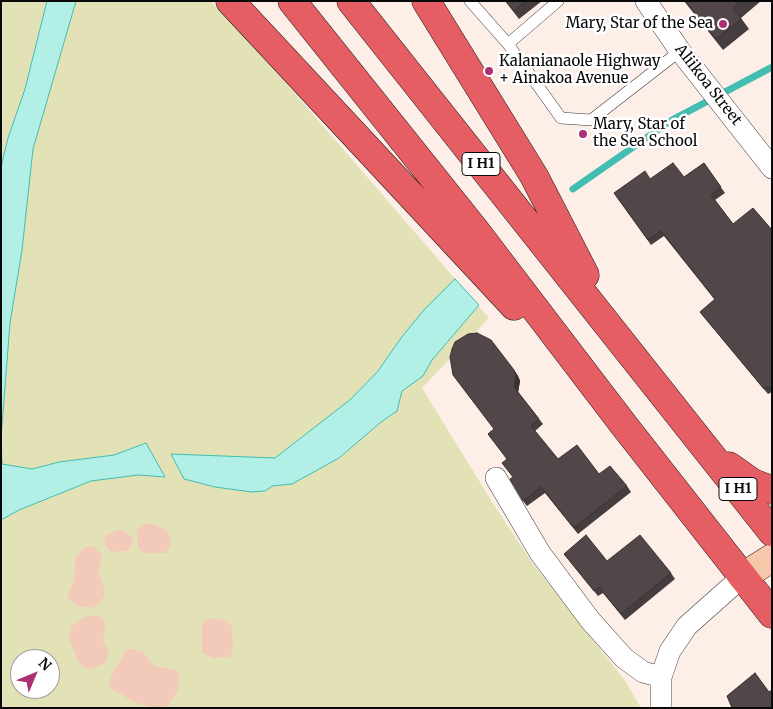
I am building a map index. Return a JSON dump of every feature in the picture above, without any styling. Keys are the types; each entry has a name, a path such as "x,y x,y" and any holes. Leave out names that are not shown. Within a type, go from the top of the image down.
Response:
{"highway":[{"path":"230,1 622,424"},
{"path":"292,1 475,230 622,424 772,614"},
{"name":"I H1","path":"351,1 772,532"},
{"path":"426,1 534,176 611,327"},
{"path":"705,446 737,473 753,483 772,490"}],"street":[{"name":"Aliikoa Street","path":"646,1 680,51 772,168"},
{"path":"496,478 540,553 590,620 624,658 643,672 661,677"},
{"path":"661,708 661,677 670,651 687,626 742,577 772,558"}],"lane":[{"path":"470,1 508,44 561,118 591,120 680,51"},
{"path":"508,44 558,1"}],"green space":[{"path":"1,1 211,1 298,97 489,318 422,388 494,505 533,564 626,682 641,708 1,708"}],"sand":[{"path":"144,524 154,524 167,531 171,543 166,553 145,553 138,548 137,530"},
{"path":"117,530 123,530 131,537 133,542 128,551 111,552 104,544 106,535"},
{"path":"85,547 94,547 102,555 98,573 105,590 104,597 94,608 78,606 67,597 74,580 76,556"},
{"path":"87,616 99,616 103,619 105,624 103,642 109,652 105,663 91,669 84,667 78,662 69,638 71,626"},
{"path":"213,618 227,621 232,626 233,649 230,657 214,658 202,652 202,625 204,621"},
{"path":"131,649 143,652 154,666 176,670 179,674 178,690 168,706 154,708 134,702 111,688 109,682 114,670 125,651"}],"water":[{"path":"47,1 76,1 33,149 22,250 10,323 1,438 1,167 8,138 25,89"},
{"path":"455,279 479,305 432,360 423,376 402,391 397,411 381,422 339,458 292,484 272,486 265,491 252,492 215,487 184,479 171,454 275,458 351,399 378,371 423,311"},
{"path":"1,438 2,464 32,469 59,462 114,455 146,443 165,477 138,475 91,481 19,510 1,520"}],"building":[{"path":"506,1 526,1 514,11"},
{"name":"Mary, Star of the Sea","path":"685,1 741,1 733,8 741,19 716,39"},
{"path":"673,163 684,177 704,163 721,187 711,195 733,224 753,208 772,230 772,391 768,386 764,389 700,312 715,299 661,231 648,240 614,193 645,171 650,179"},
{"path":"477,333 491,340 514,370 516,376 514,387 539,419 531,426 558,459 577,445 599,474 610,466 627,486 574,528 541,487 523,501 510,479 513,477 502,463 507,459 488,434 494,429 453,375 450,357 455,342 468,334"},
{"path":"586,535 607,561 640,535 671,573 621,614 599,587 594,591 564,554"},
{"path":"755,673 769,692 772,690 772,708 732,708 727,696"}],"waterway":[{"path":"573,189 672,120 772,67"}],"place":[{"name":"Mary, Star of the Sea","path":"723,24"},
{"name":"Kalanianaole Highway + Ainakoa Avenue","path":"489,71"},
{"name":"Mary, Star of the Sea School","path":"583,134"}]}
